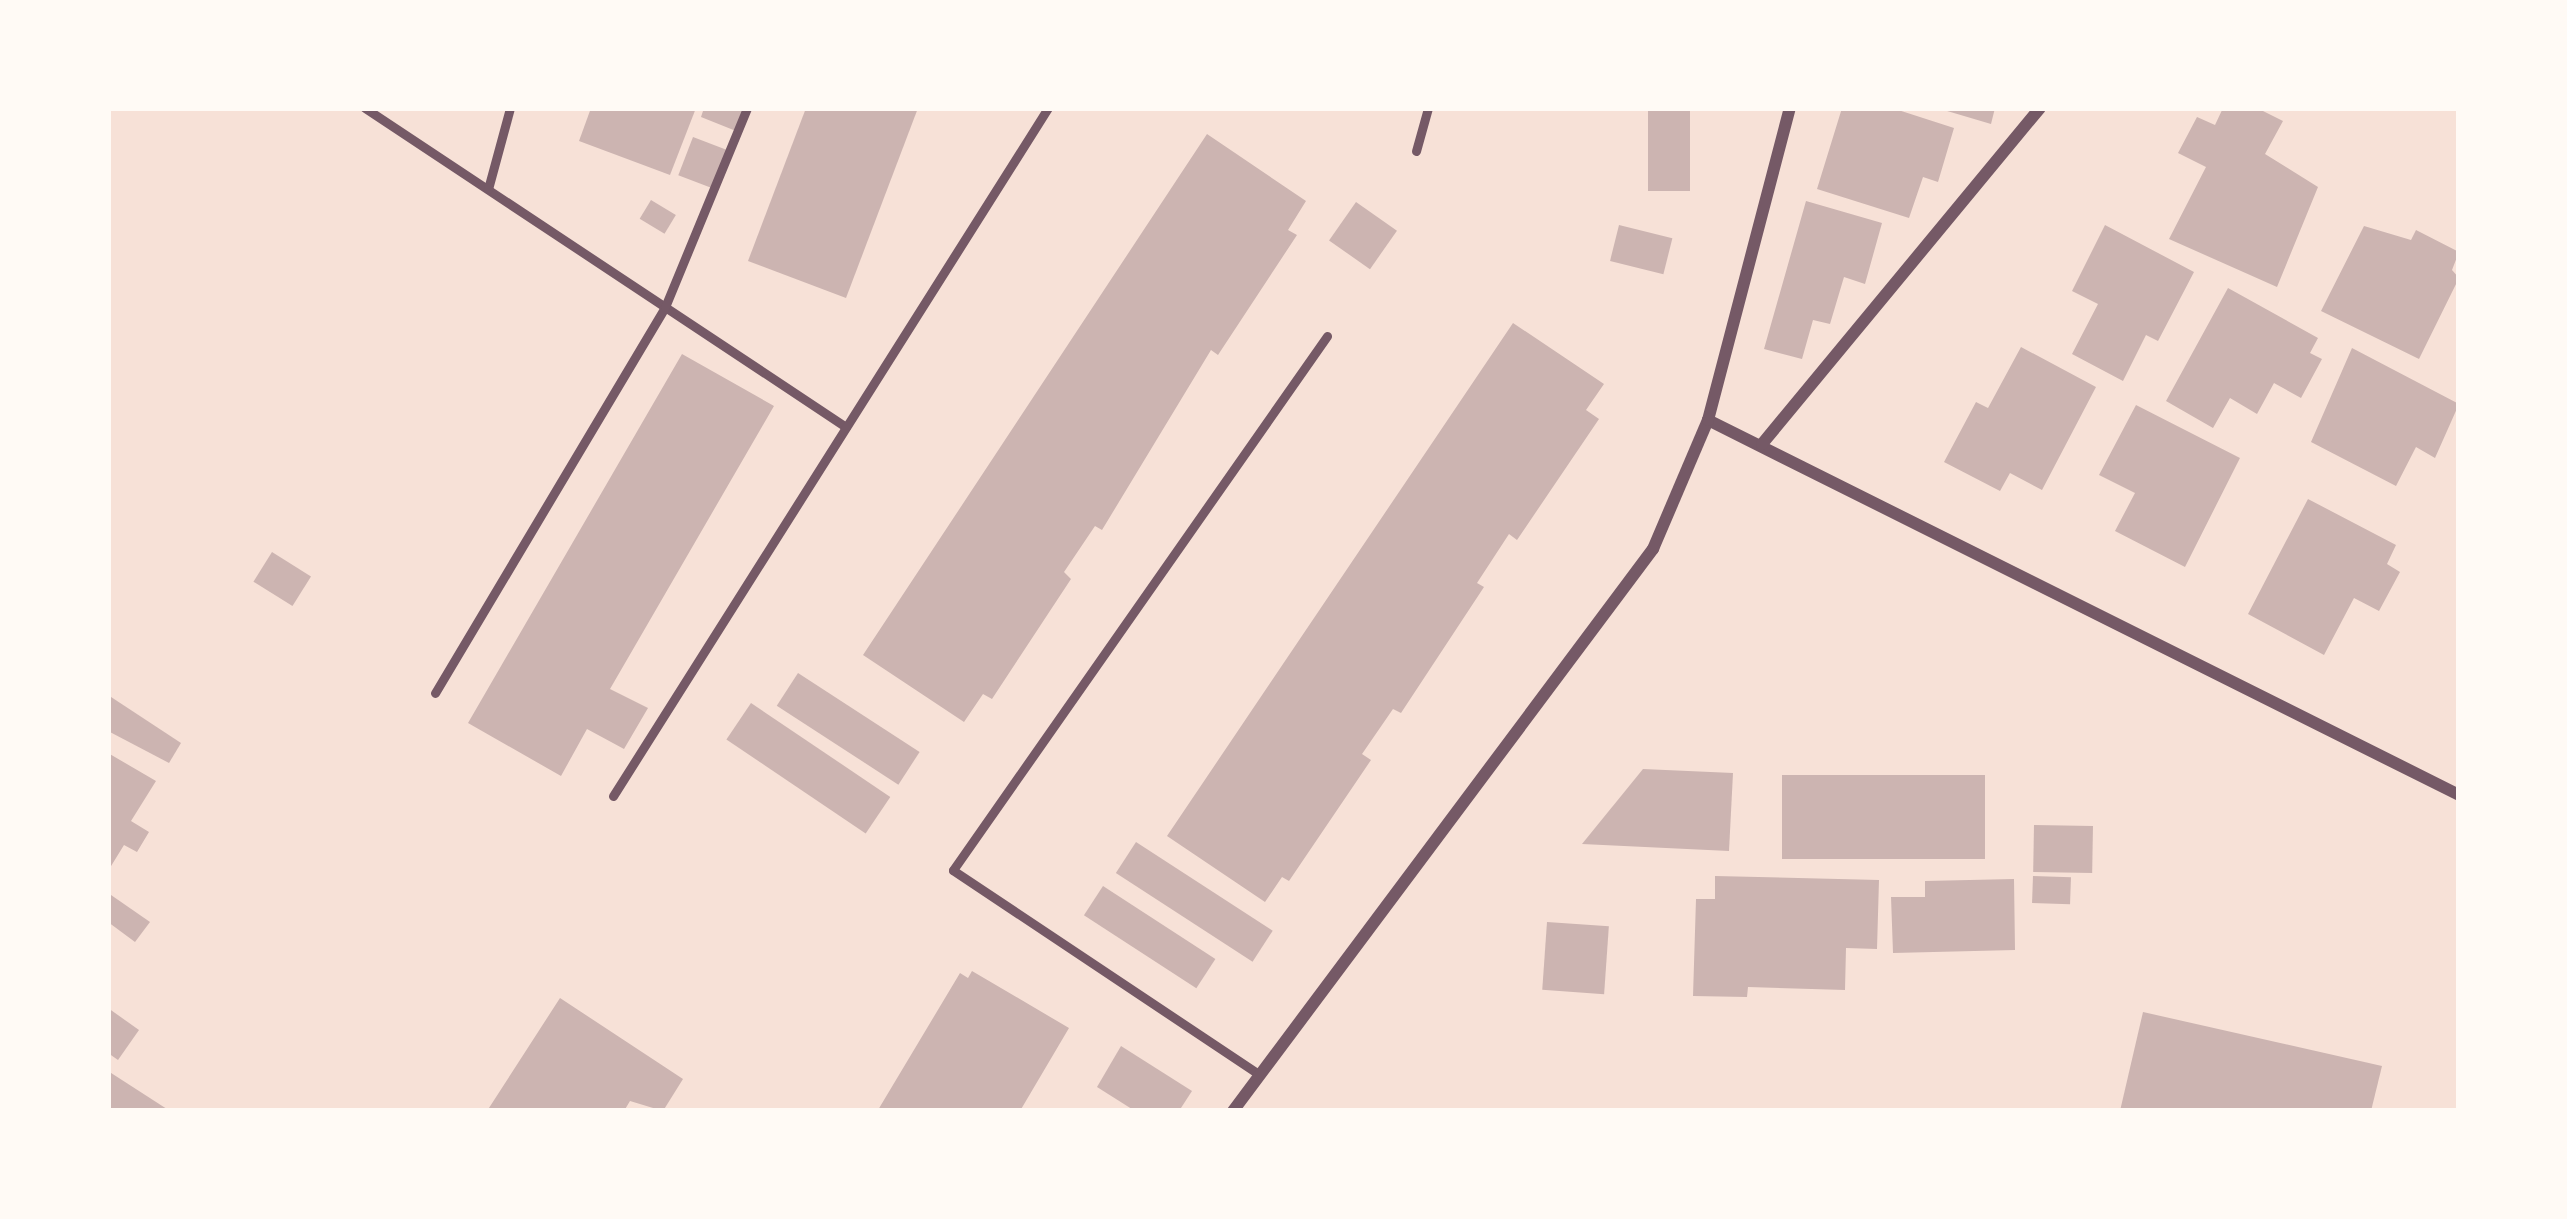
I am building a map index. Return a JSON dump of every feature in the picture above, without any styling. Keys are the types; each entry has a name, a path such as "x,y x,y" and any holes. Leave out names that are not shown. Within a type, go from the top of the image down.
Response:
{"street":[{"path":"1233,1111 1653,549 1708,420 1790,108"},
{"path":"1762,444 2040,108"},
{"path":"1708,420 2459,795"}],"lane":[{"path":"365,108 847,427"},
{"path":"488,189 510,108"},
{"path":"435,692 664,307 747,108"},
{"path":"613,796 1048,108"},
{"path":"1416,151 1428,108"},
{"path":"1260,1075 953,870 1327,336"}],"building":[{"path":"591,108 696,108 670,175 579,141"},
{"path":"704,108 744,108 736,131 701,117"},
{"path":"806,108 918,108 846,298 748,261"},
{"path":"1648,108 1690,108 1690,191 1648,191"},
{"path":"1842,108 1892,108 1954,128 1938,182 1923,177 1909,218 1817,189"},
{"path":"1937,108 1995,108 1991,124"},
{"path":"2223,108 2257,108 2283,121 2265,154 2318,187 2277,287 2169,239 2206,167 2178,153 2197,117 2215,125"},
{"path":"1207,134 1306,201 1288,230 1297,235 1218,355 1211,350 1102,530 1095,526 1064,572 1071,579 992,699 983,694 964,722 863,655"},
{"path":"693,137 730,151 716,190 678,175"},
{"path":"651,200 676,215 665,234 640,219"},
{"path":"1806,201 1882,223 1865,284 1844,277 1830,324 1813,320 1802,359 1764,349"},
{"path":"1356,202 1397,231 1370,269 1329,241"},
{"path":"1619,225 1672,238 1663,274 1610,261"},
{"path":"2105,225 2194,272 2158,341 2146,335 2123,381 2072,354 2098,304 2072,291"},
{"path":"2364,226 2411,240 2416,230 2459,252 2452,270 2459,278 2419,359 2321,311"},
{"path":"2228,288 2318,338 2310,353 2322,359 2301,398 2274,383 2257,414 2230,398 2213,428 2166,401"},
{"path":"1513,323 1604,384 1586,410 1599,419 1517,540 1509,534 1477,583 1484,587 1401,713 1393,709 1362,754 1371,760 1289,881 1282,877 1265,902 1167,836"},
{"path":"2021,347 2096,387 2042,490 2010,473 2000,491 1944,462 1976,402 1988,408"},
{"path":"2352,348 2459,404 2435,458 2416,447 2396,486 2311,442"},
{"path":"682,354 774,406 610,689 648,708 624,749 587,729 561,776 468,723"},
{"path":"2136,405 2240,458 2185,567 2115,531 2135,493 2099,475"},
{"path":"2308,499 2396,545 2387,564 2400,572 2379,611 2354,598 2324,655 2248,614"},
{"path":"272,552 311,576 292,606 253,582"},
{"path":"798,673 920,752 898,785 777,706"},
{"path":"108,695 181,743 169,763 108,731"},
{"path":"751,703 890,797 866,833 726,739"},
{"path":"108,753 156,781 131,821 149,832 137,852 124,845 108,871"},
{"path":"1643,769 1733,773 1729,851 1582,844"},
{"path":"1782,775 1985,775 1985,859 1782,859"},
{"path":"2034,825 2093,826 2092,873 2033,872"},
{"path":"1136,842 1273,931 1253,962 1116,873"},
{"path":"1715,876 1879,880 1877,949 1846,948 1845,990 1748,987 1747,997 1693,996 1696,899 1715,899"},
{"path":"2033,876 2071,877 2070,904 2032,903"},
{"path":"2014,879 2015,950 1893,953 1891,897 1925,897 1925,881"},
{"path":"1103,886 1215,959 1196,988 1084,915"},
{"path":"111,895 150,922 135,942 108,922"},
{"path":"1547,922 1609,926 1604,994 1542,990"},
{"path":"972,971 1069,1028 1020,1111 878,1110 960,973 968,978"},
{"path":"560,998 683,1079 663,1111 630,1101 624,1111 487,1111"},
{"path":"108,1008 139,1030 118,1060 108,1053"},
{"path":"2143,1012 2382,1066 2371,1111 2120,1111"},
{"path":"1121,1046 1192,1091 1179,1111 1135,1111 1097,1087"},
{"path":"108,1071 170,1111 108,1111"}]}
